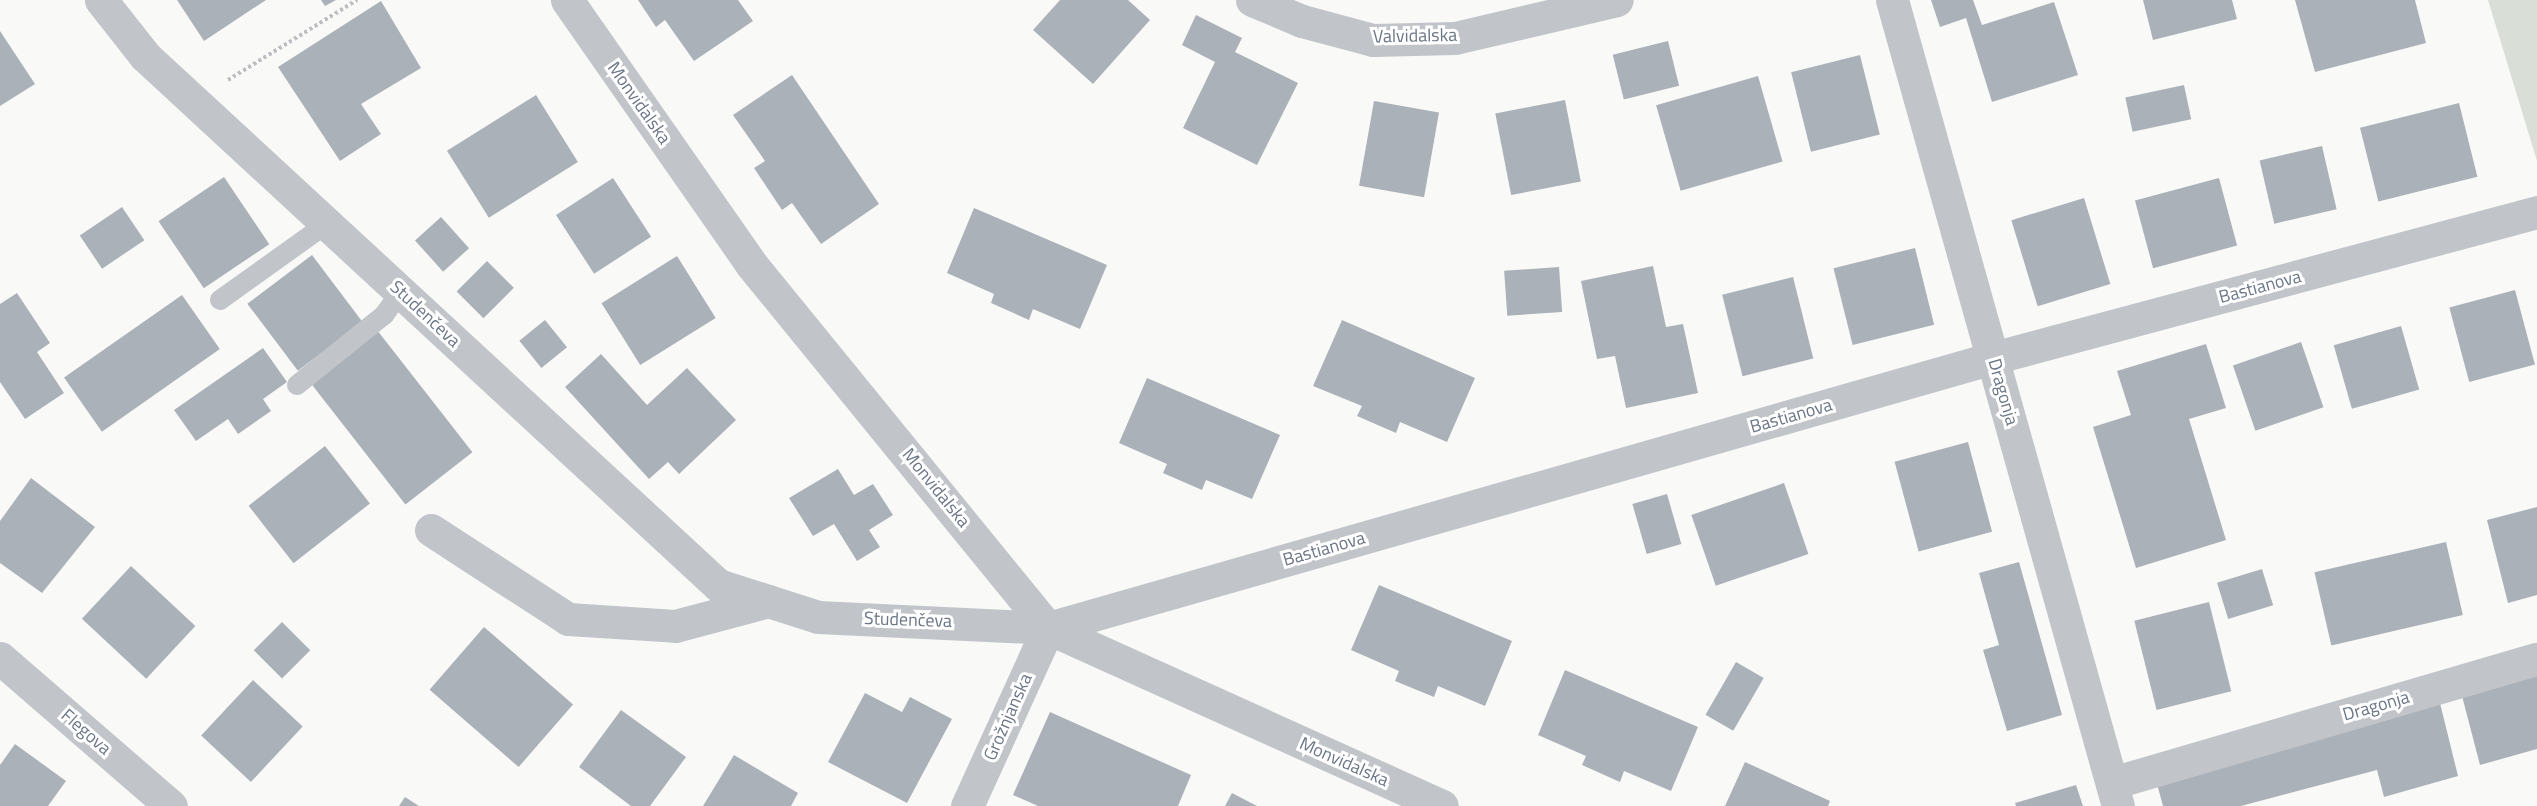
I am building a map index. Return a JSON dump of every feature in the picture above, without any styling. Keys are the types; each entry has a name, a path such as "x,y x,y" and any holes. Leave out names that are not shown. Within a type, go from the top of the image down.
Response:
{"street":[{"name":"Studenčeva","path":"101,0 145,56 718,585 818,617 1048,628"},
{"name":"Monvidalska","path":"567,0 751,264 1048,628 1442,806"},
{"name":"Valvidalska","path":"1252,0 1302,21 1373,39 1455,38 1617,0"},
{"name":"Dragonja","path":"1892,0 2115,795 2537,659"},
{"name":"Bastianova","path":"1048,628 1994,358 2537,212"},
{"path":"431,530 568,619 675,626 769,602"},
{"name":"Grožnjanska","path":"967,806 1048,628"},
{"name":"Flegova","path":"0,658 171,806"}],"lane":[{"path":"220,300 326,224"},
{"path":"297,385 384,315 401,292"}],"path":[{"path":"194,101 357,0"}],"shaded area":[{"path":"2488,0 2537,0 2537,161"}],"building":[{"path":"177,0 266,0 204,41"},
{"path":"321,0 336,0 325,6"},
{"path":"638,0 738,0 753,21 694,61 665,20 656,27"},
{"path":"1060,0 1128,0 1150,20 1093,84 1033,30"},
{"path":"1931,0 1973,0 1982,25 2054,2 2078,75 1992,102 1966,18 1940,27"},
{"path":"2143,0 2232,0 2237,19 2153,40"},
{"path":"2295,0 2415,0 2426,43 2315,72"},
{"path":"381,1 421,68 361,104 381,134 340,161 278,67"},
{"path":"1196,15 1242,38 1235,52 1298,83 1257,165 1183,128 1215,62 1182,45"},
{"path":"0,31 35,84 0,106"},
{"path":"1668,41 1679,86 1624,99 1613,55"},
{"path":"1860,55 1880,135 1811,152 1791,72"},
{"path":"792,75 879,204 821,244 792,203 782,210 754,168 765,161 733,115"},
{"path":"1758,76 1783,162 1681,191 1656,105"},
{"path":"2184,85 2191,119 2133,132 2125,97"},
{"path":"536,95 578,162 489,218 447,151"},
{"path":"1565,100 1581,181 1511,195 1495,114"},
{"path":"1374,101 1439,112 1424,197 1359,186"},
{"path":"2459,103 2477,177 2378,201 2360,128"},
{"path":"2322,146 2337,209 2274,224 2260,160"},
{"path":"224,177 269,244 204,288 159,221"},
{"path":"613,178 651,237 594,274 556,215"},
{"path":"2219,178 2237,246 2153,268 2135,201"},
{"path":"2084,198 2110,284 2038,306 2011,220"},
{"path":"122,207 144,240 102,269 80,236"},
{"path":"974,208 1107,265 1080,329 1033,309 1029,320 991,303 994,294 947,273"},
{"path":"441,217 469,248 443,272 415,240"},
{"path":"1915,248 1934,325 1853,345 1833,268"},
{"path":"312,255 363,322 298,371 247,304"},
{"path":"677,256 716,318 640,365 602,303"},
{"path":"487,261 514,288 483,318 457,291"},
{"path":"1653,266 1666,327 1683,324 1698,393 1626,408 1615,356 1597,359 1581,281"},
{"path":"1559,267 1562,312 1507,316 1504,271"},
{"path":"1793,277 1813,359 1742,376 1722,295"},
{"path":"2515,290 2535,364 2469,382 2449,308"},
{"path":"17,293 50,343 37,352 64,393 25,419 0,382 0,304"},
{"path":"182,295 220,349 102,432 64,378"},
{"path":"545,320 567,347 541,368 519,341"},
{"path":"1342,320 1475,378 1447,442 1400,422 1396,433 1357,416 1362,406 1313,386"},
{"path":"2401,326 2419,389 2352,409 2334,345"},
{"path":"377,330 472,452 405,504 310,382"},
{"path":"2301,342 2323,407 2255,431 2233,365"},
{"path":"2206,344 2226,408 2189,419 2226,540 2136,568 2093,427 2131,415 2117,371"},
{"path":"263,348 287,382 263,399 271,411 238,434 228,419 196,441 174,410"},
{"path":"601,354 647,405 687,368 736,420 679,474 668,462 649,479 565,387"},
{"path":"1147,378 1280,435 1252,499 1206,480 1202,490 1163,473 1167,464 1119,443"},
{"path":"1968,442 1992,532 1919,552 1895,462"},
{"path":"325,446 370,504 294,563 249,506"},
{"path":"838,469 854,495 873,484 893,515 869,530 880,547 857,561 834,524 813,536 789,498"},
{"path":"31,478 95,527 42,593 0,563 0,521"},
{"path":"1784,483 1808,554 1716,586 1691,515"},
{"path":"1667,494 1681,544 1647,554 1632,504"},
{"path":"2537,507 2537,595 2508,603 2487,520"},
{"path":"2446,542 2463,615 2331,645 2314,572"},
{"path":"2019,562 2062,715 2007,731 1983,650 1999,645 1979,573"},
{"path":"131,566 195,626 146,679 82,619"},
{"path":"2262,569 2273,605 2228,619 2217,583"},
{"path":"1379,585 1512,641 1485,706 1438,686 1434,697 1395,681 1399,671 1351,650"},
{"path":"2209,602 2231,691 2157,710 2134,621"},
{"path":"282,622 310,650 282,679 254,650"},
{"path":"484,627 573,704 519,767 430,690"},
{"path":"1736,662 1764,678 1733,731 1706,715"},
{"path":"1565,670 1698,727 1671,791 1624,771 1620,782 1582,765 1586,756 1538,735"},
{"path":"2537,674 2537,749 2480,765 2462,696"},
{"path":"253,680 303,726 251,782 201,736"},
{"path":"865,693 902,712 910,697 952,719 907,803 828,762"},
{"path":"2440,703 2458,776 2384,797 2377,770 2241,806 2163,806 2157,784"},
{"path":"621,710 686,757 650,806 631,806 579,767"},
{"path":"1050,712 1191,775 1178,806 1038,806 1013,795"},
{"path":"15,744 66,781 48,806 0,806 0,765"},
{"path":"734,755 798,793 791,806 703,806"},
{"path":"1745,762 1830,801 1828,806 1725,806"},
{"path":"2076,785 2083,806 2016,806 2015,803"},
{"path":"1232,793 1257,806 1225,806"},
{"path":"405,797 419,806 399,806"}]}
